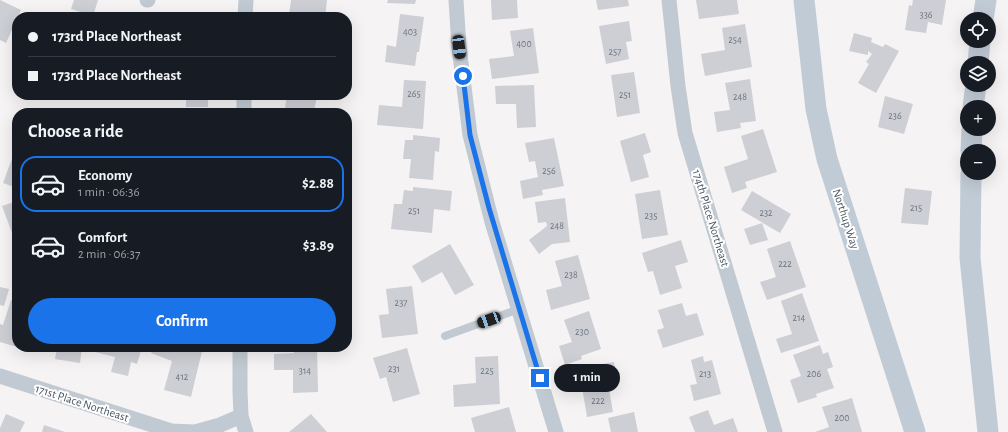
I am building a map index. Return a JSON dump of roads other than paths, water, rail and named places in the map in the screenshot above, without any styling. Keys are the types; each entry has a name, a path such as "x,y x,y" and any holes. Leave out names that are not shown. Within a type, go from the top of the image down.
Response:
{"street":[{"path":"245,12 246,0"},
{"path":"456,0 459,47 470,135 492,222 556,432"},
{"name":"174th Place Northeast","path":"669,0 678,86 685,134 775,432"},
{"name":"Northup Way","path":"804,0 816,109 827,159 915,432"},
{"path":"984,12 986,0"},
{"path":"971,180 970,258 988,432"},
{"path":"240,352 241,416 246,432"},
{"name":"171st Place Northeast","path":"0,376 172,431 195,432 241,416"}],"lane":[{"path":"445,336 519,309"}]}
